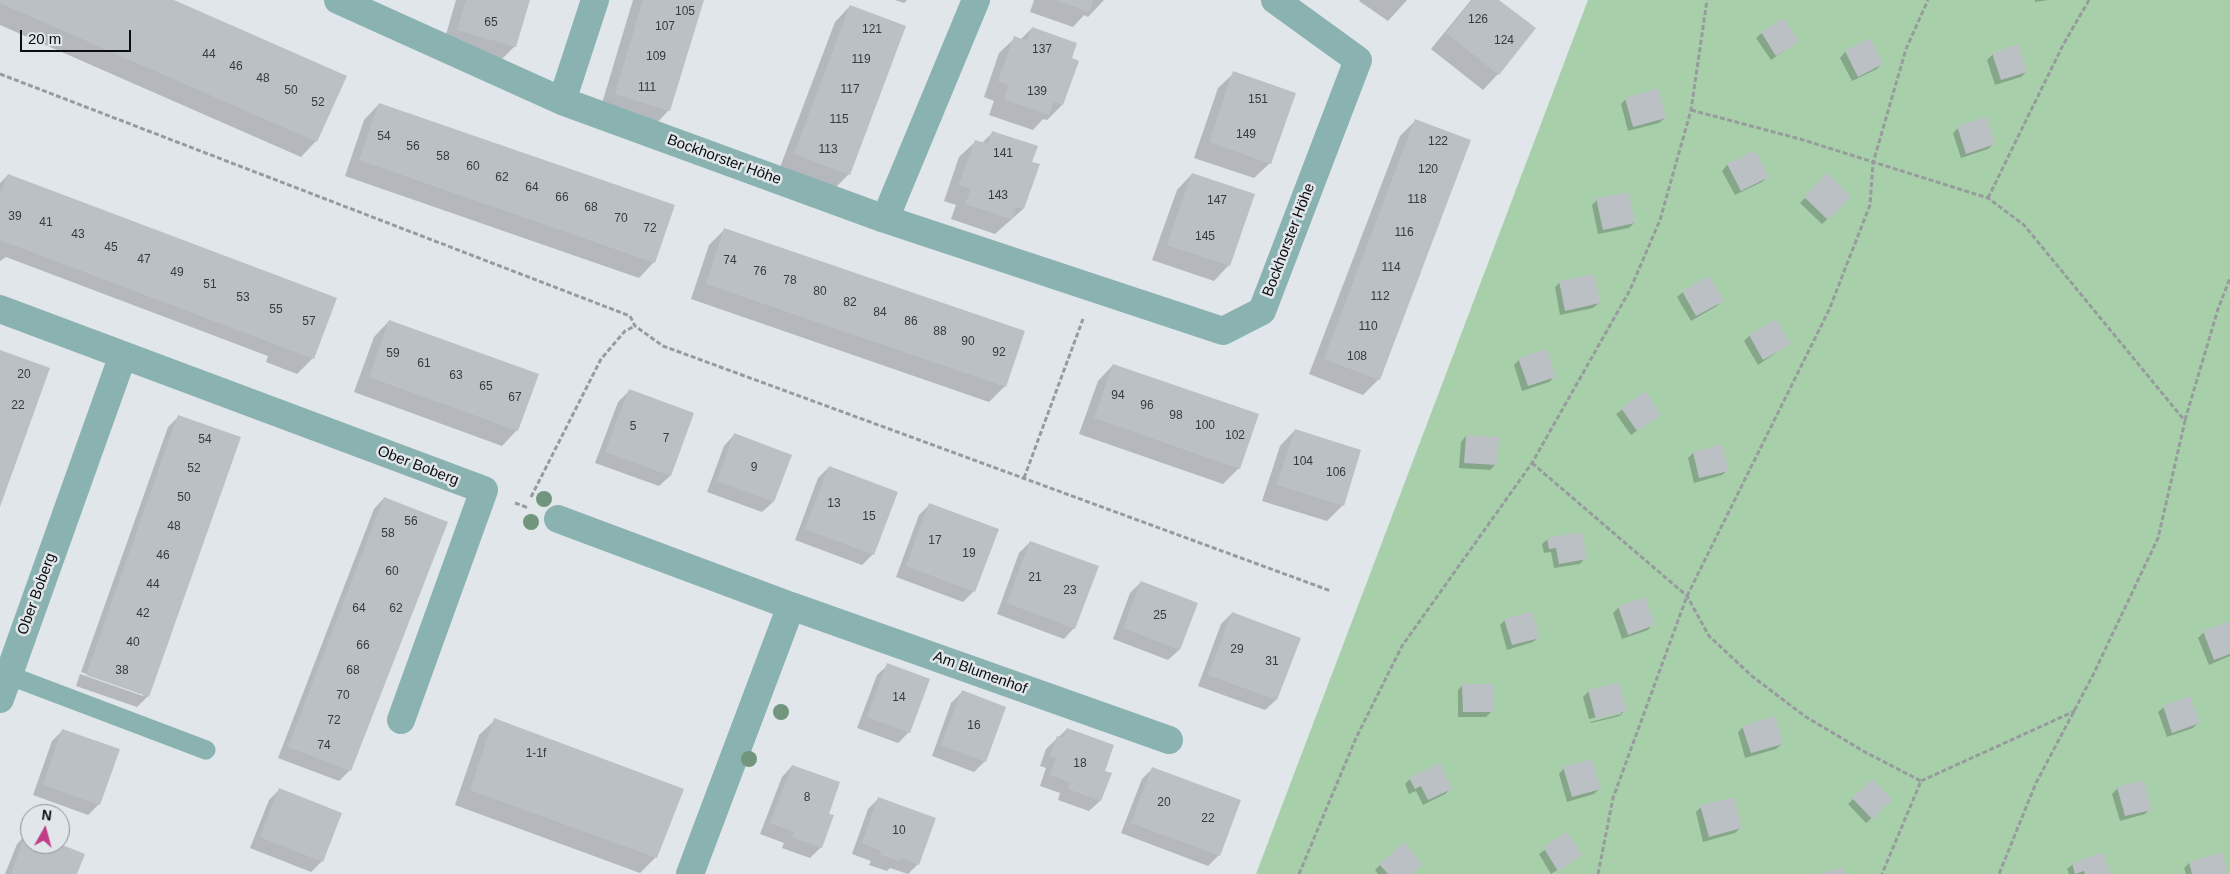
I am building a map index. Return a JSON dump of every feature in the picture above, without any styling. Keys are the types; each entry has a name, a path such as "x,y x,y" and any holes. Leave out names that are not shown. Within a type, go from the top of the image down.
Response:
{"street":[{"name":"Bockhorster Höhe","path":"338,0 562,101 885,219 1223,332 1262,311 1358,60 1275,0"},
{"path":"562,101 595,0"},
{"path":"885,219 976,0"},
{"name":"Ober Boberg","path":"0,308 484,490"},
{"name":"Ober Boberg","path":"3,689 123,355"},
{"path":"401,720 484,490"},
{"name":"Am Blumenhof","path":"558,519 791,606 1169,740"},
{"path":"690,874 791,606"}],"lane":[{"path":"3,689 206,750"}],"path":[{"path":"1299,874 1356,738 1402,646 1532,463 1630,290 1647,254 1660,220 1691,110 1707,0"},
{"path":"1598,874 1613,798 1687,596 1829,310 1870,205 1873,163 1906,49 1928,0"},
{"path":"1988,198 2063,45 2089,0"},
{"path":"0,74 630,316 635,326 663,346 1331,591"},
{"path":"1691,110 1800,139 1988,198 2024,225 2185,421"},
{"path":"2000,874 2036,783 2094,676 2158,538 2185,421 2218,309 2230,278"},
{"path":"1024,478 1094,289"},
{"path":"484,490 526,507 601,359 626,331 635,326"},
{"path":"1532,463 1687,596 1709,636 1753,677 1806,716 1865,752 1921,781"},
{"path":"1882,874 1921,781 2075,711"}],"green space":[{"path":"1588,0 2230,0 2230,874 1256,874"}],"building":[{"path":"0,0 174,0 347,76 317,142 0,3"},
{"path":"466,0 530,0 516,47 457,30"},
{"path":"643,0 704,0 670,111 615,94"},
{"path":"1055,0 1093,0 1090,12"},
{"path":"1472,0 1499,0 1536,28 1499,75 1446,33"},
{"path":"850,5 906,26 850,175 794,154"},
{"path":"1784,18 1799,42 1776,56 1761,32"},
{"path":"1032,27 1077,43 1072,58 1079,61 1063,105 1054,102 1049,115 1004,99 1009,85 998,81 1014,36 1027,41"},
{"path":"1870,38 1883,64 1858,77 1845,51"},
{"path":"2018,44 2027,72 2001,80 1992,53"},
{"path":"1233,71 1296,93 1271,164 1209,142"},
{"path":"1658,88 1666,118 1633,127 1625,98"},
{"path":"379,103 675,205 655,263 359,160"},
{"path":"1986,117 1995,144 1966,154 1957,126"},
{"path":"1415,119 1471,140 1380,380 1324,359"},
{"path":"992,131 1038,146 1032,162 1040,164 1024,209 1016,207 1012,219 965,204 971,189 959,185 975,140 988,144"},
{"path":"1755,150 1769,177 1741,191 1727,164"},
{"path":"1192,173 1255,194 1230,266 1167,245"},
{"path":"1827,173 1851,197 1828,220 1804,197"},
{"path":"8,174 337,298 314,359 0,240 0,194"},
{"path":"1628,192 1635,223 1603,230 1596,198"},
{"path":"724,228 1025,331 1006,387 706,284"},
{"path":"1594,274 1600,303 1565,311 1559,281"},
{"path":"1709,276 1724,301 1696,316 1682,291"},
{"path":"1776,319 1791,344 1763,360 1749,335"},
{"path":"389,320 539,374 518,431 369,377"},
{"path":"1547,349 1556,377 1528,386 1518,358"},
{"path":"0,350 50,368 0,507"},
{"path":"1113,364 1259,414 1240,469 1094,418"},
{"path":"629,389 694,413 671,476 605,452"},
{"path":"1645,391 1661,415 1637,431 1621,408"},
{"path":"178,415 241,437 149,697 86,675"},
{"path":"1295,429 1361,450 1344,506 1277,485"},
{"path":"734,433 792,455 774,502 717,481"},
{"path":"1466,435 1499,437 1497,465 1464,463"},
{"path":"1722,444 1729,471 1699,478 1693,452"},
{"path":"829,466 898,492 874,555 805,529"},
{"path":"384,497 448,522 351,771 288,747"},
{"path":"929,503 999,529 975,592 906,566"},
{"path":"1582,532 1587,559 1559,564 1556,548 1549,549 1547,538"},
{"path":"1030,541 1099,566 1075,629 1007,603"},
{"path":"1141,581 1198,603 1180,650 1123,628"},
{"path":"1645,597 1655,625 1628,635 1618,606"},
{"path":"1532,611 1540,638 1512,645 1504,619"},
{"path":"1232,612 1301,638 1277,700 1208,675"},
{"path":"2230,621 2230,654 2214,660 2203,631"},
{"path":"887,663 930,679 910,733 867,717"},
{"path":"1619,682 1627,711 1596,719 1588,690"},
{"path":"1462,684 1493,684 1493,712 1463,712"},
{"path":"962,690 1006,707 986,762 941,745"},
{"path":"2190,696 2200,723 2172,733 2163,706"},
{"path":"1775,716 1783,744 1751,753 1742,726"},
{"path":"494,718 684,789 657,858 470,790"},
{"path":"1067,728 1114,745 1105,771 1112,773 1101,801 1068,789 1070,782 1050,775 1056,758 1050,756 1057,736 1063,738"},
{"path":"62,729 120,749 100,805 43,785"},
{"path":"1592,759 1601,789 1572,797 1563,767"},
{"path":"1440,763 1452,789 1428,800 1421,786 1415,789 1409,778"},
{"path":"792,765 840,782 829,814 834,815 822,848 792,837 794,832 770,823"},
{"path":"1152,767 1241,800 1220,856 1131,823"},
{"path":"1873,779 1892,800 1872,819 1852,798"},
{"path":"2144,780 2152,810 2125,816 2117,787"},
{"path":"279,788 342,813 323,862 260,837"},
{"path":"878,797 936,818 919,865 900,857 899,861 879,854 881,851 862,843"},
{"path":"1734,797 1742,828 1709,837 1700,805"},
{"path":"1567,832 1582,855 1558,871 1543,847"},
{"path":"1405,842 1423,865 1412,874 1388,874 1379,864"},
{"path":"70,848 85,854 77,874 11,874 20,850 20,854 70,854"},
{"path":"2103,852 2110,874 2085,874 2084,871 2075,874 2072,863"},
{"path":"2222,852 2228,874 2192,874 2189,862"},
{"path":"1843,867 1845,874 1821,874 1821,873"}]}
